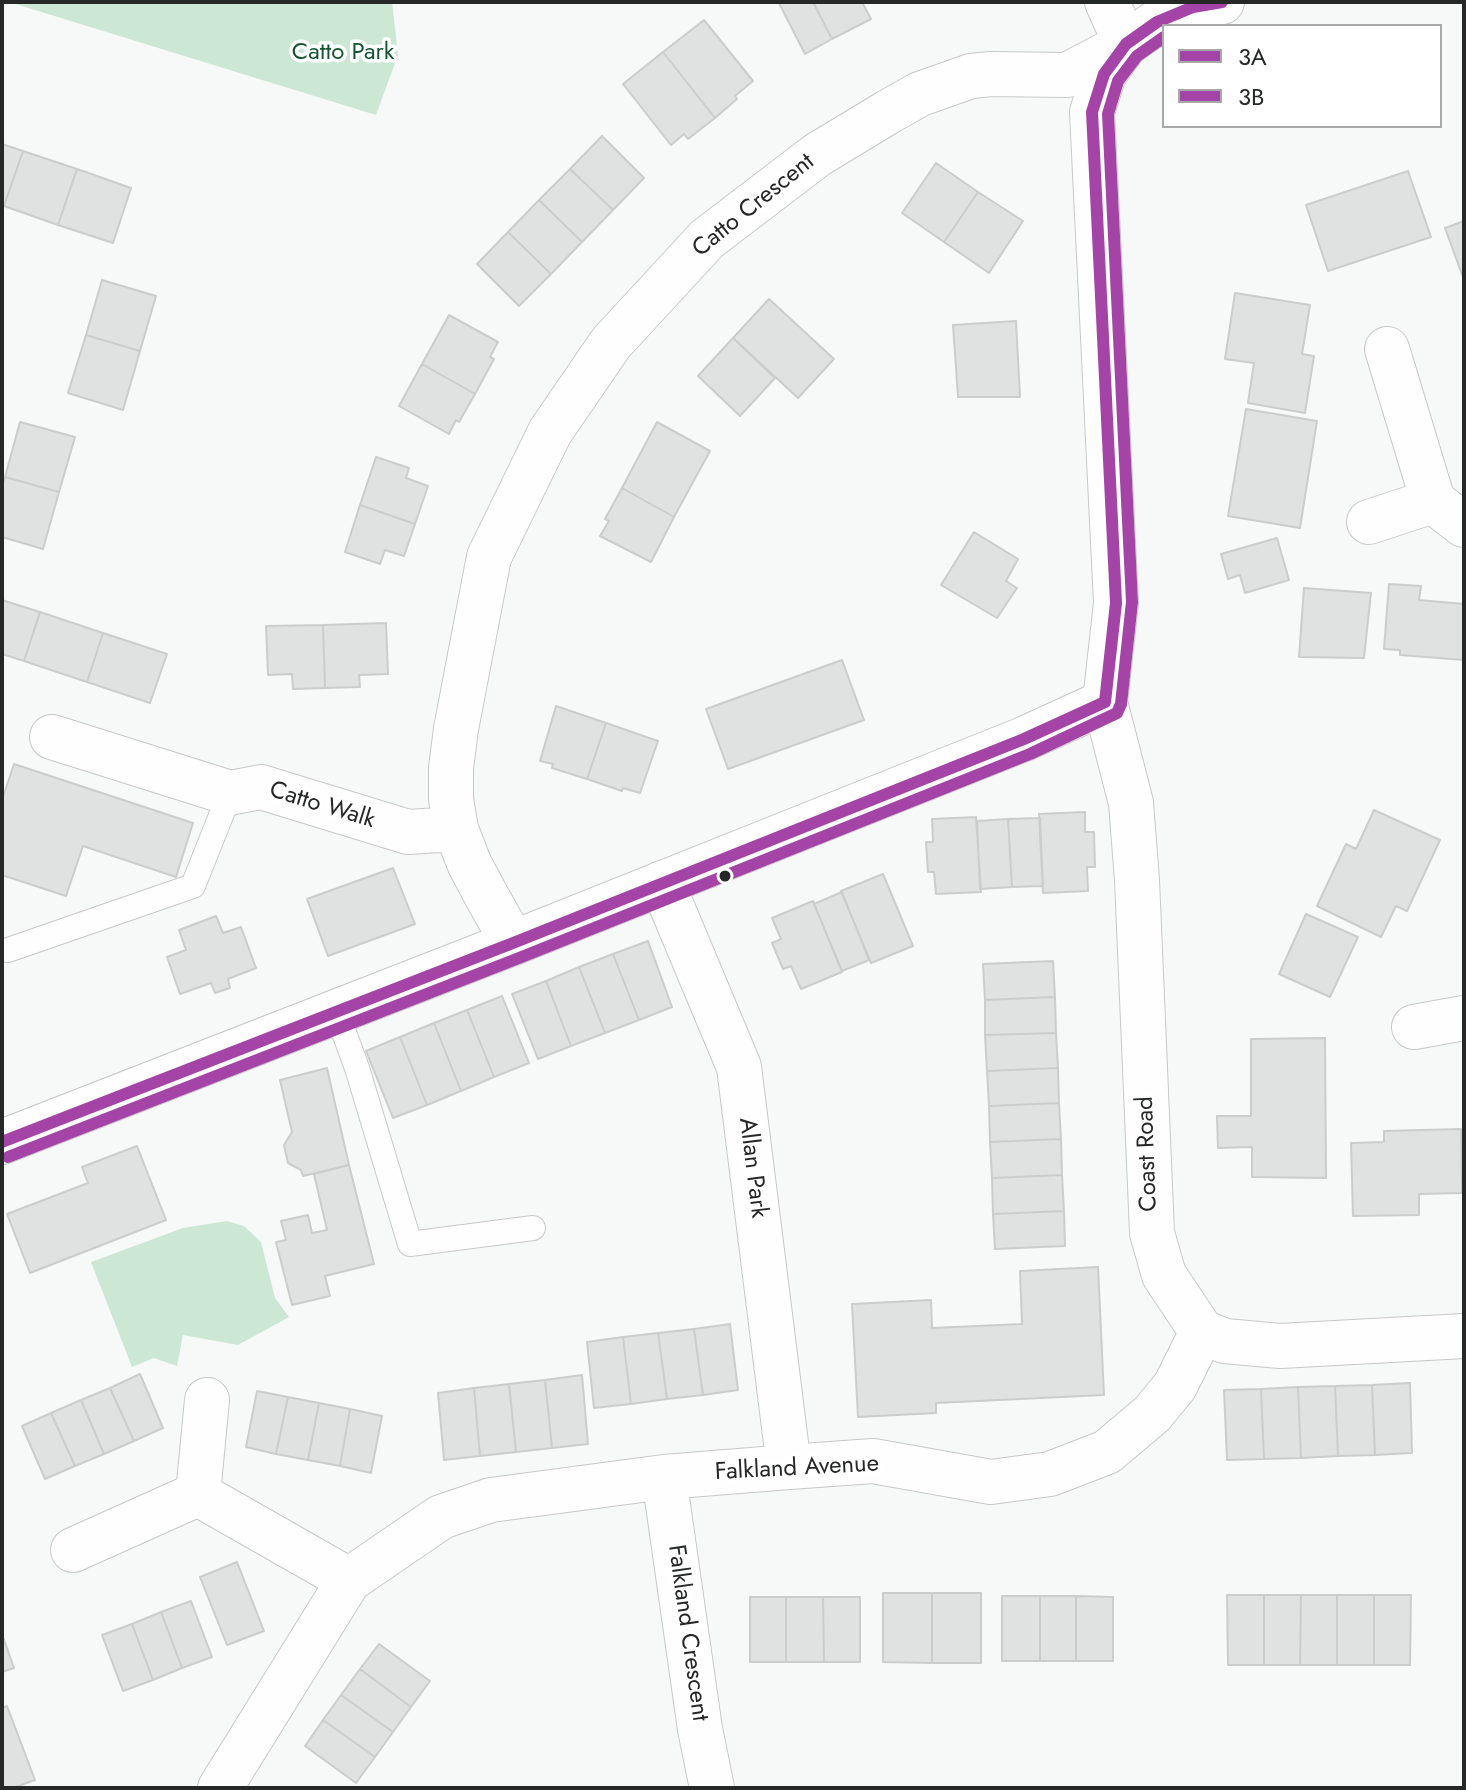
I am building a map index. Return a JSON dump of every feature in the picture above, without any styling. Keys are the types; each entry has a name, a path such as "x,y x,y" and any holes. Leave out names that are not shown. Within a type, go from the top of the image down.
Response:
{"street":[{"path":"1107,2 1126,44"},
{"path":"2,1142 513,943 1024,739 1105,702 1116,603 1092,112 1104,74 1126,44 1157,22 1193,7 1222,2"},
{"name":"Catto Crescent","path":"513,943 469,863 456,829 451,799 451,768 489,557 550,432 611,343 707,239 817,155 920,94 951,82 991,74 1067,75 1126,44"},
{"path":"1369,522 1448,513 1387,349"},
{"name":"Coast Road","path":"1105,702 1131,803 1152,1233 1164,1275 1202,1332"},
{"name":"Catto Walk","path":"52,737 230,793 261,787 408,832 456,829"},
{"name":"Allan Park","path":"662,883 739,1067 789,1467"},
{"path":"1414,1027 1464,1018"},
{"path":"1202,1332 1225,1341 1280,1346 1464,1336"},
{"name":"Falkland Avenue","path":"220,1788 349,1580 441,1517 491,1500 664,1477 873,1461 991,1482 1050,1474 1107,1452 1152,1414 1175,1386 1202,1332"},
{"path":"198,1494 207,1400"},
{"name":"Falkland Crescent","path":"664,1477 700,1729 712,1788"},
{"path":"73,1550 198,1494"},
{"path":"198,1494 349,1580"}],"lane":[{"path":"8,950 193,886 230,793"},
{"path":"336,1011 357,1068 410,1244 533,1228"}],"green space":[{"name":"Catto Park","path":"9,2 392,2 398,55 376,115"},
{"path":"227,1221 244,1226 261,1242 275,1298 289,1317 238,1345 183,1335 177,1366 154,1358 132,1367 91,1262 183,1228"}],"building":[{"path":"780,2 813,2 832,39 805,54"},
{"path":"813,2 862,2 871,19 832,39"},
{"path":"704,20 753,81 715,118 663,52"},
{"path":"663,52 715,118 688,139 684,134 671,145 623,84"},
{"path":"602,136 644,178 613,210 570,169"},
{"path":"2,144 23,151 4,206 2,205"},
{"path":"23,151 77,169 58,225 4,206"},
{"path":"936,163 978,192 944,242 902,213"},
{"path":"77,169 131,188 113,243 58,225"},
{"path":"570,169 613,210 582,242 539,200"},
{"path":"1408,171 1431,237 1328,271 1306,205"},
{"path":"978,192 1023,221 989,273 944,242"},
{"path":"539,200 582,242 551,274 508,232"},
{"path":"1464,221 1464,280 1445,228"},
{"path":"508,232 551,274 519,306 477,264"},
{"path":"102,280 156,296 140,351 86,335"},
{"path":"1235,293 1310,305 1302,354 1314,356 1305,413 1248,403 1254,363 1225,359"},
{"path":"769,299 834,359 798,398 733,338"},
{"path":"449,315 498,342 490,357 494,359 475,394 422,364"},
{"path":"1016,321 1020,397 958,397 953,325"},
{"path":"86,335 140,351 123,410 68,393"},
{"path":"733,338 775,378 740,416 698,376"},
{"path":"422,364 475,394 449,434 399,406"},
{"path":"1246,409 1317,421 1300,528 1228,516"},
{"path":"20,422 75,437 59,492 5,477"},
{"path":"657,422 710,451 674,517 622,488"},
{"path":"376,457 409,468 406,478 428,486 415,524 360,505"},
{"path":"5,477 59,492 43,549 2,537 2,486"},
{"path":"622,488 674,517 651,562 600,536 609,521 605,519"},
{"path":"360,505 415,524 404,556 385,550 380,564 345,552"},
{"path":"974,532 1018,559 1006,581 1017,588 997,618 941,585"},
{"path":"1277,538 1289,580 1245,593 1240,575 1228,579 1221,554"},
{"path":"1389,584 1421,586 1419,600 1464,604 1464,660 1400,655 1400,650 1384,649"},
{"path":"1304,588 1371,593 1364,658 1299,657"},
{"path":"2,600 40,612 24,661 2,654"},
{"path":"40,612 103,633 87,682 24,661"},
{"path":"386,623 388,674 359,675 360,687 325,688 323,625"},
{"path":"323,625 325,688 293,689 292,674 268,675 266,626"},
{"path":"103,633 167,654 150,703 87,682"},
{"path":"842,660 864,720 728,769 706,709"},
{"path":"556,706 606,723 587,779 540,761"},
{"path":"606,723 658,741 640,793 623,788 622,791 587,779"},
{"path":"14,764 193,823 176,877 83,846 66,896 2,875 2,800"},
{"path":"1374,810 1440,840 1407,911 1396,906 1381,937 1317,906 1346,844 1356,849"},
{"path":"1085,812 1085,832 1094,832 1095,867 1087,867 1088,891 1043,893 1039,814"},
{"path":"976,817 981,892 936,894 934,872 928,872 926,842 933,842 932,819"},
{"path":"1040,818 1043,886 1012,887 1008,819"},
{"path":"1008,819 1012,887 980,889 977,821"},
{"path":"393,868 415,924 328,956 307,899"},
{"path":"883,874 913,946 871,963 841,891"},
{"path":"842,892 869,960 842,971 814,904"},
{"path":"813,901 842,972 801,989 791,966 783,969 772,943 781,939 772,918"},
{"path":"1306,914 1358,937 1330,997 1279,974"},
{"path":"216,916 223,933 241,927 256,968 228,979 230,988 215,993 211,983 180,994 167,957 186,950 179,930"},
{"path":"648,941 672,1007 639,1020 613,954"},
{"path":"613,954 639,1020 605,1033 579,967"},
{"path":"1053,961 1055,997 985,1000 983,964"},
{"path":"579,967 605,1033 571,1046 546,981"},
{"path":"546,981 571,1046 538,1059 512,994"},
{"path":"502,996 529,1063 494,1077 467,1010"},
{"path":"1055,997 1056,1033 985,1035 985,1000"},
{"path":"467,1010 494,1077 461,1091 434,1023"},
{"path":"434,1023 461,1091 427,1105 400,1037"},
{"path":"1056,1033 1058,1068 987,1071 985,1035"},
{"path":"400,1037 427,1105 393,1118 366,1051"},
{"path":"1325,1038 1326,1178 1252,1177 1252,1147 1218,1148 1217,1116 1251,1116 1251,1039"},
{"path":"327,1068 349,1165 303,1176 301,1170 288,1163 284,1145 292,1132 280,1080"},
{"path":"1058,1068 1059,1103 989,1106 987,1071"},
{"path":"1059,1103 1061,1139 990,1142 989,1106"},
{"path":"1461,1129 1462,1193 1419,1194 1419,1215 1353,1216 1351,1143 1384,1142 1384,1131"},
{"path":"1061,1139 1062,1175 992,1178 990,1142"},
{"path":"137,1146 166,1220 30,1273 7,1214 88,1183 82,1167"},
{"path":"349,1165 374,1264 325,1276 330,1296 292,1305 276,1242 286,1240 281,1221 308,1215 312,1233 327,1230 314,1174"},
{"path":"1062,1175 1064,1211 993,1214 992,1178"},
{"path":"1064,1211 1065,1246 995,1249 993,1214"},
{"path":"1098,1267 1104,1395 936,1403 936,1413 858,1417 852,1304 931,1300 932,1328 1022,1324 1020,1271"},
{"path":"730,1324 738,1390 703,1395 694,1329"},
{"path":"694,1329 703,1395 667,1399 658,1333"},
{"path":"658,1333 667,1399 631,1404 623,1337"},
{"path":"623,1337 631,1404 594,1408 587,1342"},
{"path":"140,1374 163,1428 134,1441 110,1388"},
{"path":"582,1375 588,1444 552,1448 545,1380"},
{"path":"545,1380 552,1448 516,1452 509,1384"},
{"path":"1410,1383 1412,1453 1375,1455 1372,1385"},
{"path":"509,1384 516,1452 480,1456 474,1388"},
{"path":"1372,1385 1375,1455 1338,1456 1335,1386"},
{"path":"1335,1386 1338,1456 1301,1458 1298,1387"},
{"path":"1298,1387 1301,1458 1264,1459 1261,1389"},
{"path":"110,1388 134,1441 104,1454 81,1400"},
{"path":"474,1388 480,1456 444,1460 438,1393"},
{"path":"1261,1389 1264,1459 1227,1460 1224,1390"},
{"path":"257,1391 288,1397 276,1454 246,1447"},
{"path":"288,1397 319,1403 308,1460 276,1454"},
{"path":"81,1400 104,1454 75,1466 51,1413"},
{"path":"319,1403 350,1409 340,1466 308,1460"},
{"path":"350,1409 382,1416 371,1473 340,1466"},
{"path":"51,1413 75,1466 45,1479 22,1426"},
{"path":"237,1562 264,1631 227,1645 200,1577"},
{"path":"883,1593 932,1593 932,1663 883,1662"},
{"path":"932,1593 981,1593 981,1663 932,1663"},
{"path":"1227,1595 1264,1595 1264,1665 1228,1665"},
{"path":"1264,1595 1301,1595 1300,1665 1264,1665"},
{"path":"1301,1595 1337,1595 1337,1665 1300,1665"},
{"path":"1337,1595 1374,1595 1374,1665 1337,1665"},
{"path":"1374,1595 1411,1595 1410,1665 1374,1665"},
{"path":"1002,1596 1040,1596 1040,1661 1002,1661"},
{"path":"1040,1596 1076,1596 1076,1661 1040,1661"},
{"path":"1076,1596 1113,1597 1113,1661 1076,1661"},
{"path":"750,1597 786,1597 786,1662 750,1662"},
{"path":"786,1597 823,1597 824,1662 786,1662"},
{"path":"823,1597 860,1597 860,1662 824,1662"},
{"path":"191,1601 212,1657 182,1668 161,1612"},
{"path":"161,1612 182,1668 153,1680 132,1624"},
{"path":"132,1624 153,1680 123,1691 102,1635"},
{"path":"2,1634 14,1668 2,1672"},
{"path":"379,1644 430,1681 411,1707 360,1669"},
{"path":"360,1669 411,1707 393,1732 341,1695"},
{"path":"341,1695 393,1732 375,1757 323,1720"},
{"path":"7,1706 35,1780 13,1788 2,1788 2,1708"},
{"path":"323,1720 375,1757 356,1783 305,1746"}],"transit line":[{"name":"3A","path":"2,1142 513,943 1024,739 1105,702 1116,603 1092,112 1104,74 1126,44 1157,22 1193,7 1222,2"},
{"name":"3B","path":"8,1157 1030,754 1117,713 1121,704 1132,602 1108,114 1118,81 1137,56 1162,38"}]}
